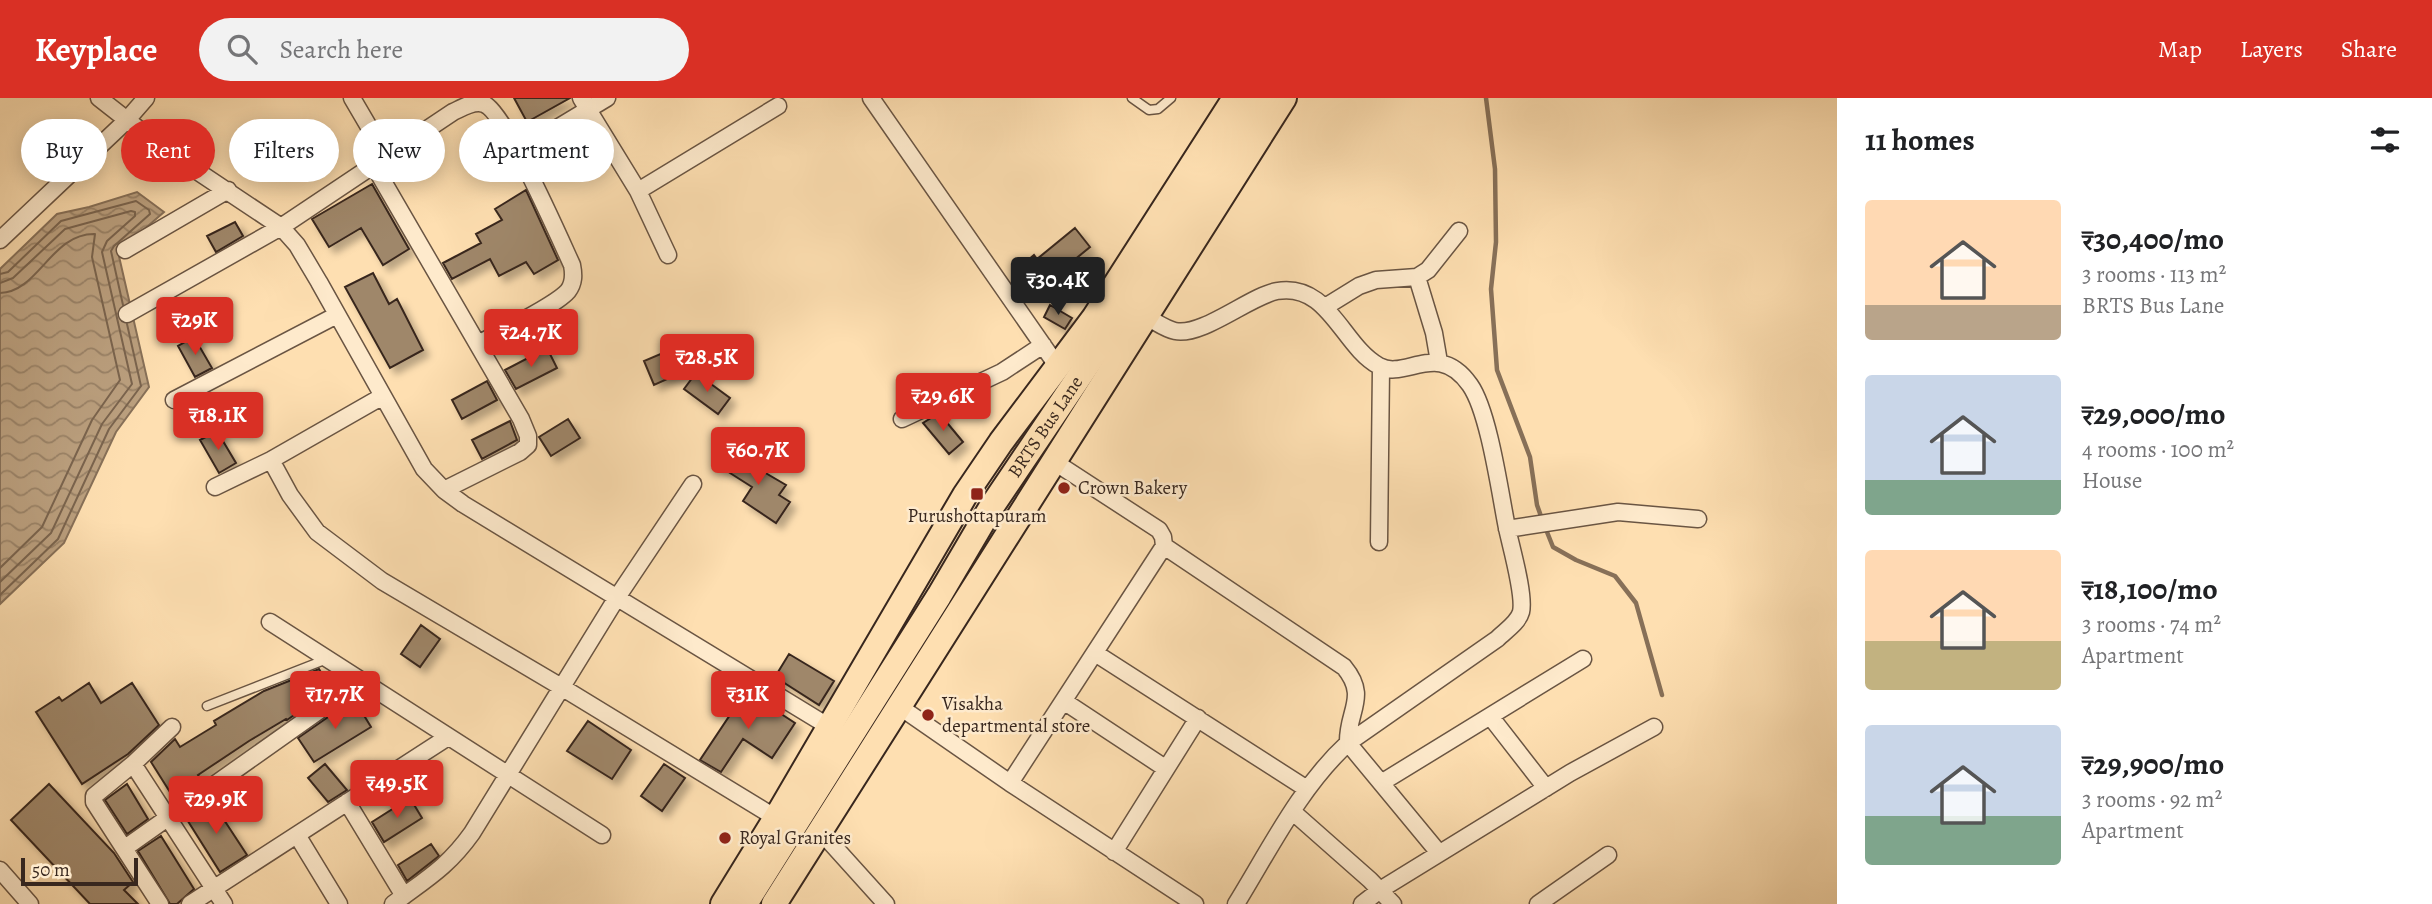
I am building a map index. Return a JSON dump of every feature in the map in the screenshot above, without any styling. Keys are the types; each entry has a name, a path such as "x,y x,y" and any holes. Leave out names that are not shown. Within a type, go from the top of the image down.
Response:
{"main road":[{"path":"723,904 776,818 839,733 873,650 965,495 1000,442 1094,318 1236,98"},
{"name":"BRTS Bus Lane","path":"745,904 839,733 1102,343 1261,98"},
{"path":"780,901 870,752 1284,98"}],"street":[{"path":"99,98 124,119"},
{"path":"128,119 146,98"},
{"path":"352,98 361,119"},
{"path":"566,119 585,104 607,98"},
{"path":"871,98 1058,367"},
{"path":"442,119 473,104 484,104 494,111 499,119"},
{"path":"585,104 638,191 668,255"},
{"path":"638,191 778,106"},
{"path":"0,240 121,126"},
{"path":"127,314 281,227 353,178"},
{"path":"215,181 281,227 297,245 424,469 444,490 617,599 870,752"},
{"path":"392,182 528,436 527,445 520,452 444,490"},
{"path":"478,344 551,304 567,291 574,277 572,265 532,182"},
{"path":"125,250 228,190"},
{"path":"1325,307 1359,286 1376,280 1417,277 1428,270 1459,231"},
{"path":"1417,277 1434,333 1439,362"},
{"path":"1146,317 1176,332 1186,331 1276,291 1291,291 1307,294 1325,307 1368,358 1381,368 1394,370 1418,363 1439,362 1456,371 1469,383 1484,419 1521,602 1521,612 1516,622 1497,639 1349,743 1324,768 1307,789 1236,904"},
{"path":"174,400 337,315"},
{"path":"902,419 1002,372 1043,345"},
{"path":"1379,542 1381,368"},
{"path":"215,487 271,460 383,396"},
{"path":"271,460 290,495 317,533 382,580 776,818"},
{"path":"1010,783 1164,546 1159,530 1053,461"},
{"path":"347,802 399,900 436,874 458,853 564,688 617,599 693,484"},
{"path":"1507,528 1556,522 1595,513 1618,512 1698,519"},
{"path":"1164,546 1344,667 1357,688 1348,731 1349,743 1439,853"},
{"path":"270,622 602,835"},
{"path":"1095,653 1307,789"},
{"path":"1381,783 1583,659"},
{"path":"125,848 361,681"},
{"path":"1065,702 1166,768"},
{"path":"900,707 1010,783 1195,904"},
{"path":"1490,716 1546,788"},
{"path":"1114,852 1198,718"},
{"path":"160,904 94,803 94,796 172,727"},
{"path":"1362,904 1380,890 1546,788 1654,727"},
{"path":"190,904 448,737"},
{"path":"133,764 224,904"},
{"path":"1293,812 1393,904"},
{"path":"821,832 887,904"},
{"path":"297,835 339,904"},
{"path":"1538,904 1608,855"},
{"path":"0,870 30,904"}],"lane":[{"path":"1132,98 1149,110 1157,109 1171,98"},
{"path":"207,706 327,659"}],"water":[{"path":"137,192 164,212 118,252 149,387 116,432 64,543 0,604 0,269 57,214"}],"building":[{"path":"514,98 570,98 532,119 525,119"},
{"path":"372,184 409,249 383,265 361,228 329,247 312,219"},
{"path":"526,190 558,260 534,274 526,262 499,276 490,259 452,279 443,263 481,243 476,234 502,220 495,209"},
{"path":"235,222 243,236 216,252 207,236"},
{"path":"1075,228 1090,247 1035,292 1016,270 1034,255 1037,259"},
{"path":"373,273 389,304 397,299 423,350 390,368 345,287"},
{"path":"1050,305 1072,318 1065,329 1044,317"},
{"path":"194,337 212,368 195,377 178,346"},
{"path":"684,344 694,367 654,385 644,361"},
{"path":"547,348 557,368 516,389 505,370"},
{"path":"696,373 730,398 718,414 684,389"},
{"path":"487,381 497,400 462,419 452,400"},
{"path":"939,413 963,442 949,454 923,423"},
{"path":"568,419 580,438 551,456 539,437"},
{"path":"510,421 517,440 482,459 472,440"},
{"path":"217,431 236,463 219,473 200,440"},
{"path":"728,451 786,485 779,495 790,502 776,523 743,501 752,487 719,466"},
{"path":"421,625 440,639 420,667 401,654"},
{"path":"789,654 834,681 819,705 775,677"},
{"path":"319,669 331,689 287,720 249,741 198,775 202,781 175,800 151,762 175,739 180,747 216,725 214,721 264,691"},
{"path":"89,683 101,703 132,683 159,725 128,754 82,784 36,712 59,697 62,701"},
{"path":"746,691 795,723 772,758 743,739 721,772 700,760"},
{"path":"354,699 371,727 314,762 298,738"},
{"path":"588,721 631,750 612,779 567,751"},
{"path":"325,764 347,790 328,802 308,778"},
{"path":"664,764 685,778 662,811 641,796"},
{"path":"49,784 114,853 133,882 124,890 138,904 90,904 11,820"},
{"path":"127,784 148,819 127,834 105,800"},
{"path":"410,798 422,818 384,842 372,822"},
{"path":"211,800 247,855 220,872 186,818"},
{"path":"161,836 194,889 177,904 170,904 138,851"},
{"path":"431,844 439,856 407,881 398,865"}],"waterway":[{"path":"1486,98 1495,169 1496,242 1491,289 1497,370 1530,457 1537,505 1542,519"},
{"path":"1545,527 1553,547 1615,576 1636,603 1662,695"}],"place":[{"name":"Crown Bakery","path":"1064,488"},
{"name":"Purushottapuram","path":"977,494"},
{"name":"Visakha departmental store","path":"928,715"},
{"name":"Royal Granites","path":"725,838"}]}
